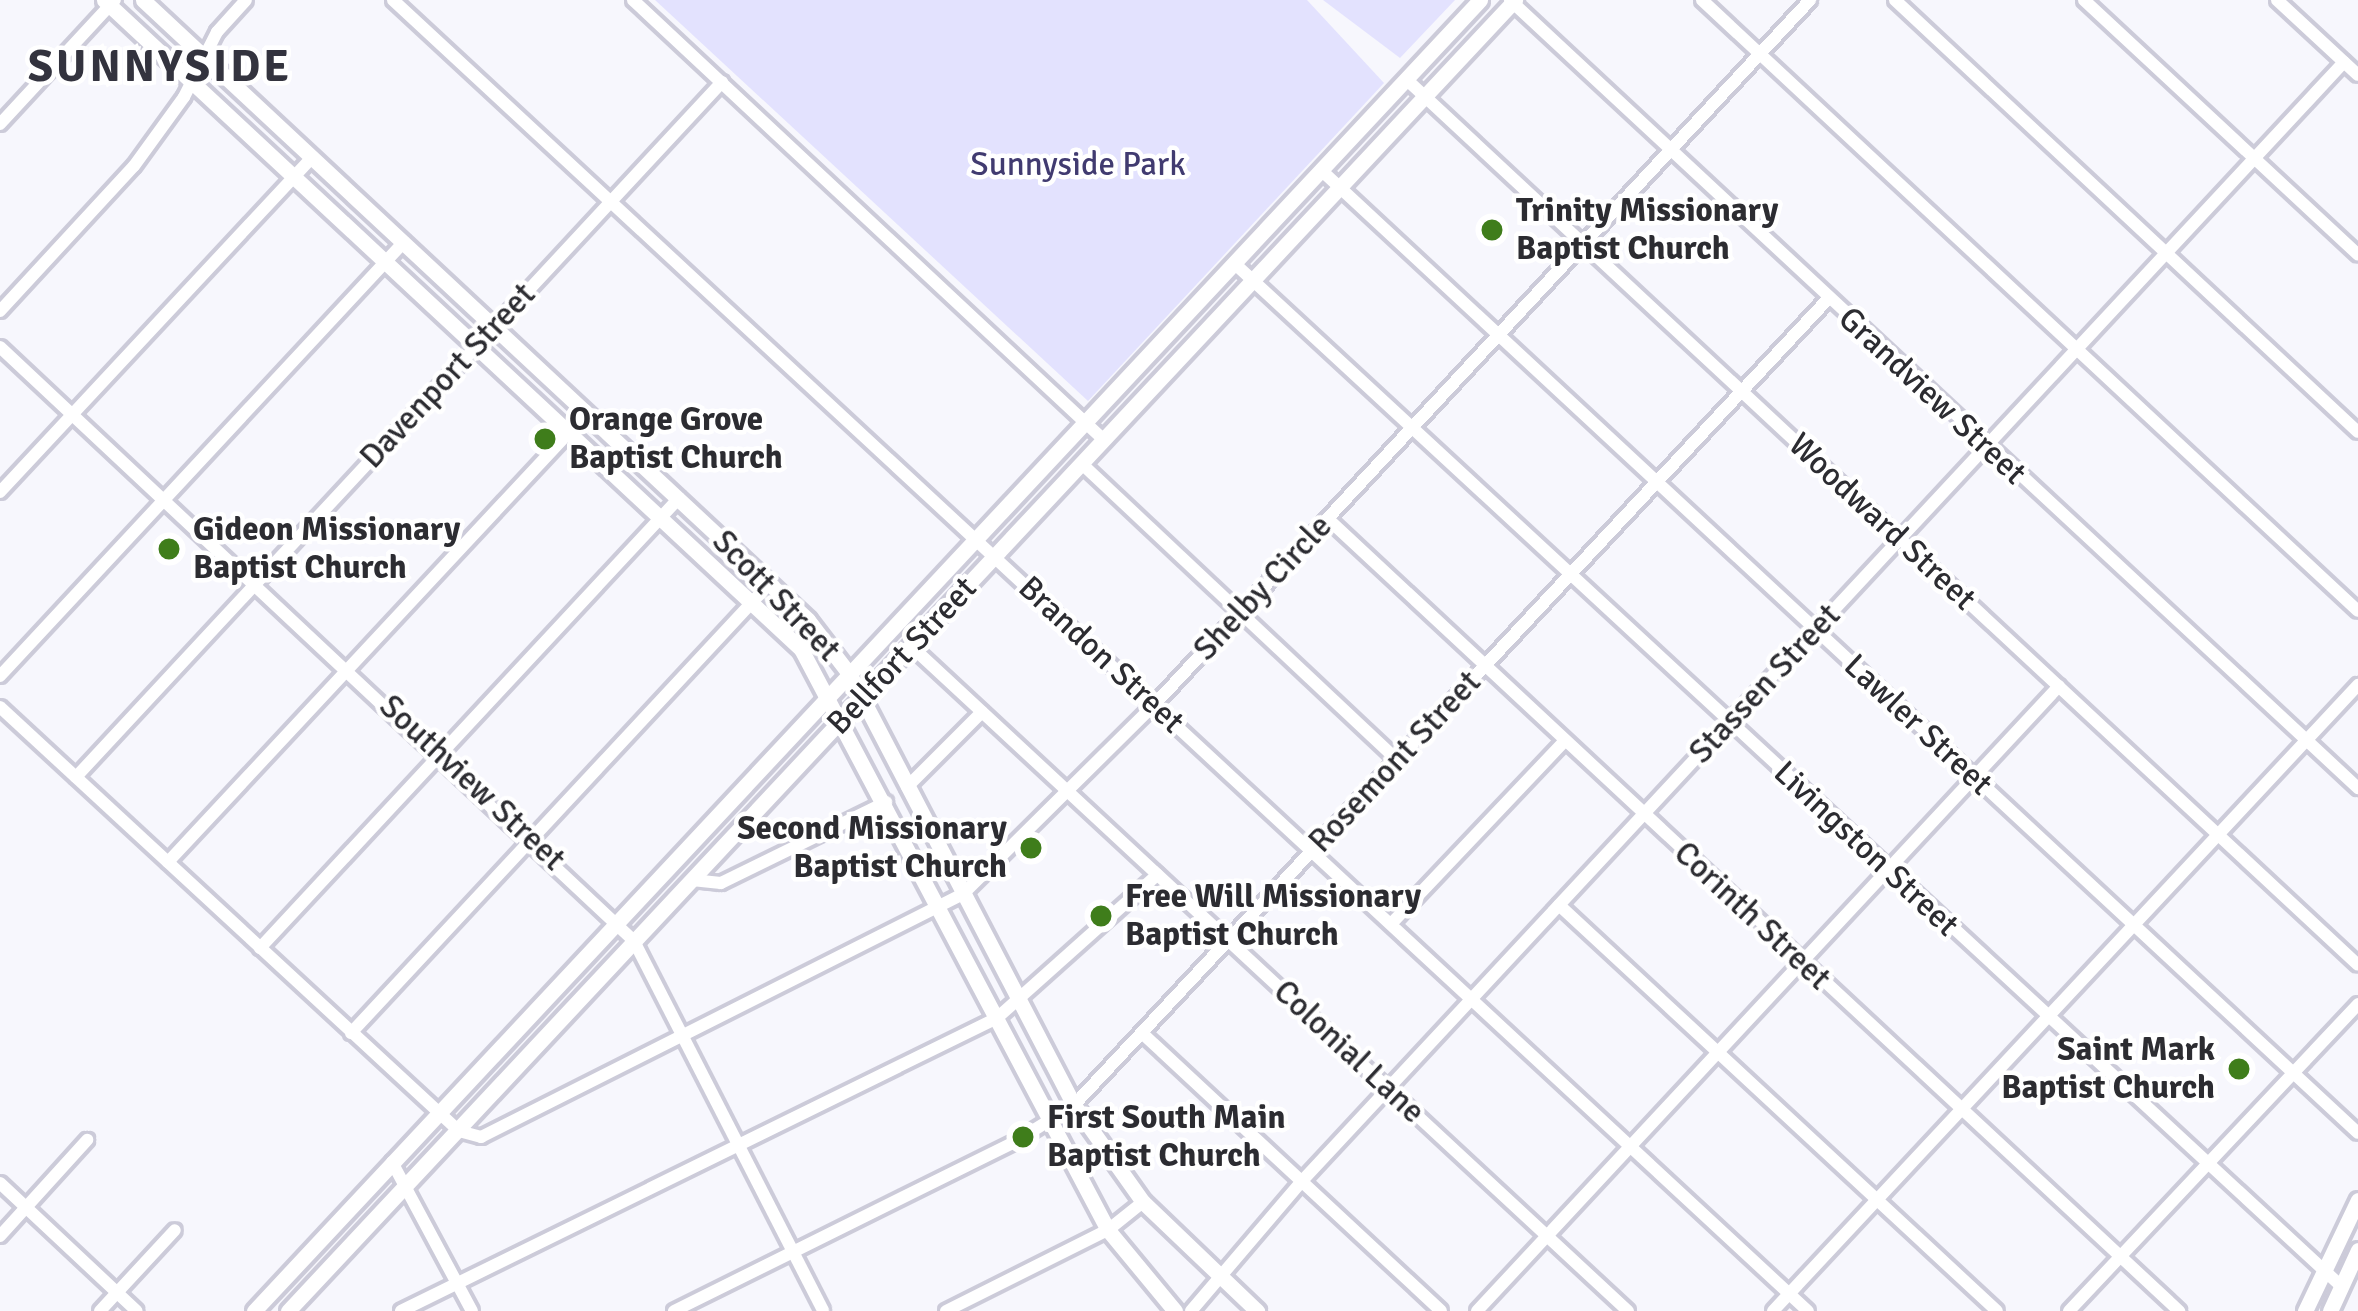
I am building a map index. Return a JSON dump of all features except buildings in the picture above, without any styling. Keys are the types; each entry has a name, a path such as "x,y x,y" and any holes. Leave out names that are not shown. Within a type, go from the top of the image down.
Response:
{"main road":[{"name":"Scott Street","path":"143,0 770,583 850,675 1074,1105 1143,1202 1257,1311"},
{"name":"Bellfort Street","path":"254,1311 1480,0"},
{"name":"Bellfort Street","path":"288,1311 1512,1"},
{"name":"Scott Street","path":"110,2 801,649 831,694 1108,1230 1175,1311"},
{"path":"703,830 722,848"},
{"path":"528,1019 546,1036"},
{"path":"2305,1311 2358,1201"},
{"path":"2330,1311 2358,1250"},
{"path":"292,1270 310,1287"}],"street":[{"path":"0,311 134,166 202,56 246,0"},
{"name":"Brandon Street","path":"393,0 1808,1311"},
{"path":"633,0 1104,440"},
{"path":"1702,0 2358,611"},
{"name":"Shelby Circle","path":"459,1131 481,1137 942,910 963,894 1154,704 1810,0"},
{"path":"1895,0 2358,432"},
{"path":"2084,0 2358,255"},
{"path":"2278,0 2358,75"},
{"name":"Grandview Street","path":"1512,1 1985,447 2358,788"},
{"path":"0,124 110,2"},
{"name":"Stassen Street","path":"1192,1311 1216,1274 2344,62"},
{"name":"Woodward Street","path":"1406,79 2358,964"},
{"name":"Davenport Street","path":"76,777 722,82"},
{"path":"0,491 312,158"},
{"name":"Lawler Street","path":"1321,170 2358,1133"},
{"path":"0,676 404,242"},
{"name":"Livingston Street","path":"1234,263 2341,1286"},
{"name":"Rosemont Street","path":"674,1311 1051,1122 1074,1105 1827,300"},
{"name":"Southview Street","path":"0,347 618,922 634,941 685,1036 823,1311"},
{"path":"168,862 587,413"},
{"path":"1082,464 1396,760"},
{"path":"260,948 679,498"},
{"name":"Corinth Street","path":"1328,519 2179,1311"},
{"path":"352,1033 770,583"},
{"name":"Colonial Lane","path":"911,646 1628,1311"},
{"path":"1773,1311 2358,685"},
{"path":"1477,1311 2059,686"},
{"path":"0,706 459,1131"},
{"path":"908,787 982,712"},
{"path":"1391,924 1564,742"},
{"path":"692,880 721,883 887,802"},
{"path":"401,1311 997,1018 1157,875"},
{"path":"1559,905 1997,1311"},
{"path":"2069,1311 2358,1004"},
{"path":"1142,1033 1441,1311"},
{"path":"0,1236 87,1140"},
{"path":"392,1162 472,1311"},
{"path":"0,1183 137,1311"},
{"path":"946,1311 1108,1230 1143,1202"},
{"path":"100,1311 176,1230"}],"green space":[{"name":"Sunnyside Park","path":"655,0 1307,0 1384,83 1088,401"},
{"path":"1323,0 1455,0 1400,58"}],"place":[{"name":"Trinity Missionary Baptist Church","path":"1492,230"},
{"name":"Orange Grove Baptist Church","path":"545,439"},
{"name":"Gideon Missionary Baptist Church","path":"169,549"},
{"name":"Second Missionary Baptist Church","path":"1031,848"},
{"name":"Free Will Missionary Baptist Church","path":"1101,916"},
{"name":"Saint Mark Baptist Church","path":"2239,1069"},
{"name":"First South Main Baptist Church","path":"1023,1137"}],"district":[{"name":"SUNNYSIDE","path":"160,67"}]}
